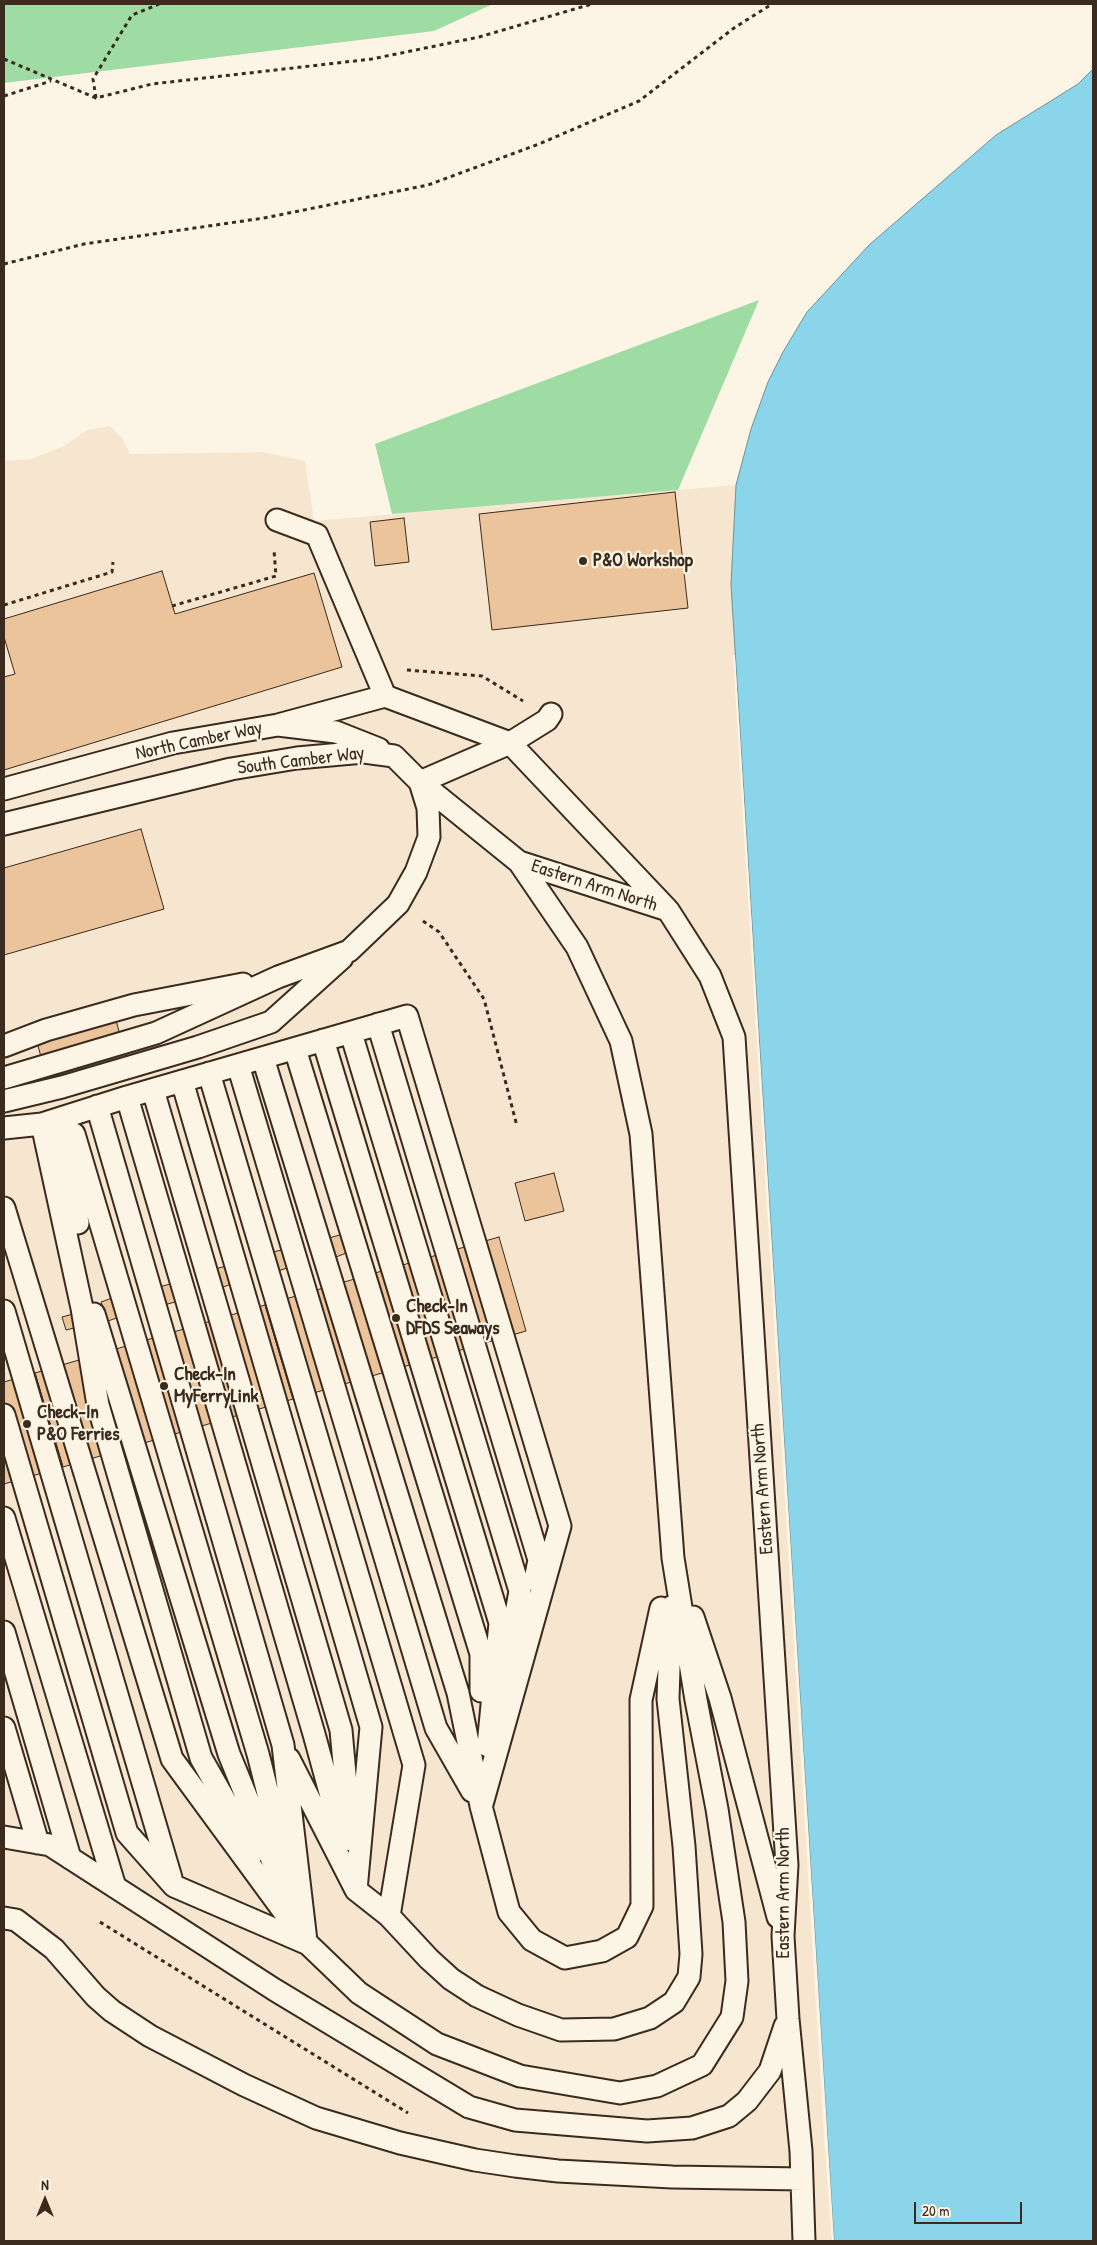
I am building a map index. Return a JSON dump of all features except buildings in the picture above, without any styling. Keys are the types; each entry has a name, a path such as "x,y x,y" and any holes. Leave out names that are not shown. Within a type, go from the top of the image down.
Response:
{"lane":[{"path":"277,520 317,534 385,696"},
{"path":"278,725 385,696 510,743 668,910"},
{"path":"420,782 510,743 547,720 551,714"},
{"name":"North Camber Way","path":"4,789 173,743 278,725 336,732 394,756"},
{"name":"South Camber Way","path":"184,781 230,769 297,758 364,752 394,756"},
{"path":"4,1208 172,1759 307,1943 360,1993 437,2044 520,2076 620,2094 658,2086 702,2065 732,2017 737,1981 734,1922 717,1809 696,1700 673,1558 641,1134 622,1041 577,947 519,862 420,782 394,756"},
{"name":"North Camber Way","path":"4,824 184,781"},
{"path":"4,1101 62,1087 198,1047 271,1022 398,904 416,872 429,837 428,808 420,782"},
{"name":"Eastern Arm North","path":"519,862 668,910 710,976 734,1037 787,1865 783,1936 788,2019 801,2151 804,2241"},
{"path":"4,1078 156,1032 278,977 349,951"},
{"path":"4,1046 46,1030 134,1004 278,977"},
{"path":"4,1128 57,1118 407,1016 560,1526 481,1806"},
{"path":"378,1024 539,1560 481,1806"},
{"path":"351,1032 520,1591 481,1806"},
{"path":"323,1040 500,1624 481,1806"},
{"path":"295,1049 481,1654 481,1806"},
{"path":"263,1058 458,1693 481,1806 509,1912 532,1940 565,1958 602,1951 628,1937 642,1906 641,1700 673,1558"},
{"path":"238,1065 436,1728 481,1806"},
{"path":"209,1073 414,1765 389,1916"},
{"path":"182,1081 371,1727 356,1890"},
{"path":"153,1090 341,1730 356,1890"},
{"path":"127,1097 314,1734 356,1890"},
{"path":"97,1106 283,1745 307,1943"},
{"path":"57,1118 82,1308 98,1405 200,1758 307,1943"},
{"path":"57,1118 258,1754 307,1943"},
{"path":"4,1311 174,1886"},
{"path":"4,1415 128,1833 174,1886 307,1943"},
{"path":"4,1518 115,1887"},
{"path":"283,1745 356,1890 389,1916 429,1960 451,1978 477,1996 518,2016 561,2030 614,2028 650,2018 674,2002 689,1977 691,1954 684,1846 668,1698 673,1558"},
{"path":"673,1558 720,1698 783,1936"},
{"path":"4,1632 70,1858"},
{"path":"4,1728 38,1843"},
{"path":"4,1835 50,1845 276,1990 468,2107 515,2120 647,2131 692,2128 729,2116 747,2101 770,2071 788,2019"},
{"path":"4,1918 16,1920 54,1949 96,1997 150,2036 244,2085 316,2118 400,2143 475,2160 532,2168 672,2177 802,2179"}],"path":[{"path":"96,98 93,79 132,15 159,4"},
{"path":"4,59 52,81 96,98 152,84 372,59 479,36 592,4"},
{"path":"4,264 84,244 264,218 428,185 539,144 639,102 734,28 772,4"},
{"path":"4,96 52,81"},
{"path":"4,605 112,572 113,562"},
{"path":"398,904 439,932 484,999 516,1126"},
{"path":"100,1922 413,2115"}],"shaded area":[{"path":"110,426 123,439 130,454 262,452 305,461 314,521 736,485 731,585 834,2241 4,2241 4,461 31,459 64,446 87,430"}],"green space":[{"path":"4,4 493,4 434,31 4,83"},
{"path":"759,300 678,490 392,514 375,444"}],"water":[{"path":"1093,69 1093,2241 834,2241 731,585 736,485 751,429 768,382 807,312 869,245 996,135 1078,84"}],"pier":[{"path":"733,655 735,655 834,2241 832,2241 825,2151"}],"place":[{"name":"P&O Workshop","path":"583,561"},
{"name":"Check-In DFDS Seaways","path":"396,1318"},
{"name":"Check-In MyFerryLink","path":"164,1386"},
{"name":"Check-In P&O Ferries","path":"27,1424"}]}
